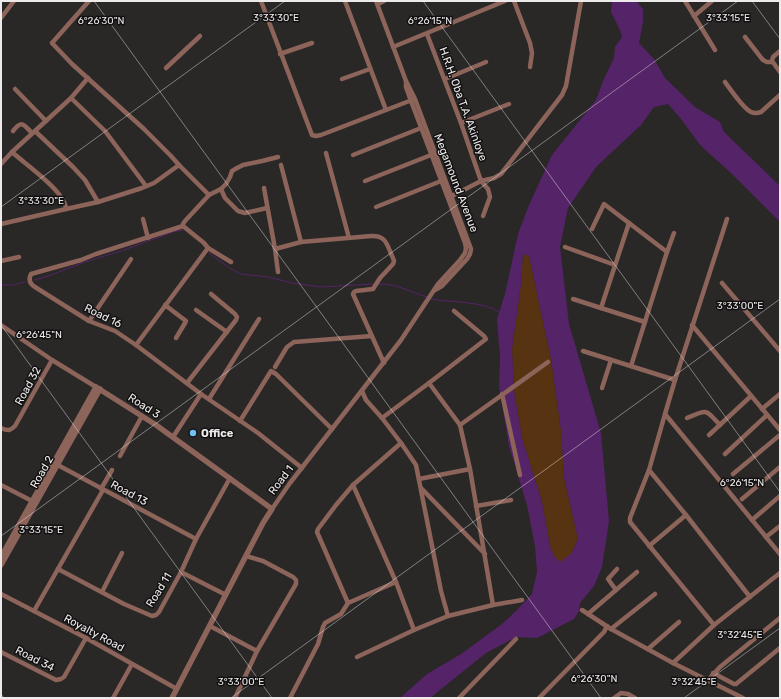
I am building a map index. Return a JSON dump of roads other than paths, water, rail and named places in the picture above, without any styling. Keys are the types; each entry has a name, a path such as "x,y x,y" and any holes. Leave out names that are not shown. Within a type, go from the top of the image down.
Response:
{"street":[{"path":"1,18 14,1"},
{"path":"89,1 52,43 144,129 209,195"},
{"path":"260,1 312,135 320,136 413,100"},
{"path":"345,1 386,110"},
{"path":"377,2 384,1"},
{"path":"393,47 505,1"},
{"path":"514,1 530,43 532,53 530,67"},
{"path":"450,198 481,181 494,178 501,174 562,95 566,86 581,1"},
{"path":"685,1 715,50"},
{"path":"694,16 705,3 712,1"},
{"name":"Megamound Avenue","path":"377,2 406,81 406,87 413,100 450,198 465,243 465,253 440,285"},
{"name":"H.R.H. Oba T.A. Akinloye","path":"427,34 445,79 481,181 488,190 490,198 483,216"},
{"path":"166,68 200,36"},
{"path":"745,37 763,60 772,62 780,72"},
{"path":"280,54 312,43"},
{"path":"772,62 772,59 780,51"},
{"path":"445,79 486,62"},
{"path":"342,79 370,69"},
{"path":"1,164 33,132 71,98 88,78"},
{"path":"725,82 746,108 754,113 761,112 780,95"},
{"path":"15,89 46,121"},
{"path":"71,98 105,130 146,186"},
{"name":"Megamound Avenue","path":"413,100 431,155 441,181 450,198"},
{"path":"461,123 508,104"},
{"path":"13,132 20,124 33,132 73,167 85,180 98,202"},
{"path":"353,155 421,128"},
{"path":"12,152 52,185 62,198 66,205 66,209"},
{"path":"326,153 349,238"},
{"path":"365,181 431,155"},
{"path":"231,262 208,248 183,226 183,224 209,195 221,189 229,180 232,171 243,165 278,157"},
{"path":"1,224 98,202 146,186 154,183 178,165"},
{"path":"281,165 301,242"},
{"path":"376,207 441,181"},
{"path":"264,188 278,272"},
{"path":"221,189 225,198 238,211 245,213 267,208"},
{"path":"592,229 604,204 667,252"},
{"path":"143,219 148,238"},
{"path":"714,625 632,526 630,520 649,470 692,325 727,219"},
{"path":"601,308 629,223"},
{"name":"Road 16","path":"183,226 81,260 31,274 30,281 35,288 89,321 116,332 136,345 201,394 272,444 302,468"},
{"path":"631,366 674,233"},
{"path":"275,249 301,242 349,238 380,236 384,240 394,261 393,264 378,281 374,288 371,290 356,291 353,294 384,362"},
{"path":"565,247 615,265"},
{"path":"136,345 208,248"},
{"path":"1,261 19,257"},
{"path":"89,321 131,259"},
{"path":"722,283 780,351"},
{"name":"Road 1","path":"172,698 263,523 272,509 401,340 440,285"},
{"path":"187,383 237,317 211,294"},
{"path":"573,299 644,322"},
{"path":"165,305 186,321 176,338"},
{"path":"196,310 227,332"},
{"path":"382,418 486,339 454,311"},
{"path":"209,399 259,319"},
{"name":"Road 3","path":"1,325 52,360 173,437 272,509"},
{"path":"692,325 779,428"},
{"path":"275,367 287,347 294,342 372,336"},
{"path":"583,351 675,380"},
{"name":"Road 32","path":"1,428 8,431 15,426 52,360"},
{"path":"602,388 611,360"},
{"path":"460,425 548,362"},
{"path":"240,421 271,371 276,374 332,429"},
{"path":"429,382 460,425 470,469 493,605"},
{"name":"Road 2","path":"1,565 34,502 98,388"},
{"path":"362,391 366,400 382,418 415,463 441,590 448,616"},
{"path":"173,437 201,394"},
{"path":"502,394 520,475"},
{"path":"762,409 780,394"},
{"path":"709,435 752,396"},
{"path":"354,400 366,400"},
{"path":"687,418 706,411 720,425"},
{"path":"665,414 780,554"},
{"path":"725,454 767,415"},
{"path":"120,456 142,416"},
{"path":"733,474 780,435"},
{"path":"348,603 318,529 353,485 401,443"},
{"name":"Road 13","path":"55,464 196,539"},
{"path":"742,499 780,467"},
{"path":"419,479 470,469"},
{"path":"34,611 112,470"},
{"path":"649,470 750,597"},
{"name":"Road 11","path":"58,569 124,604 152,616 156,615 181,572 196,539 230,478"},
{"path":"1,485 34,502"},
{"path":"353,485 396,582 414,630"},
{"path":"421,488 485,554"},
{"path":"752,520 780,496"},
{"path":"476,506 511,500"},
{"name":"Road 2","path":"1,557 34,502"},
{"path":"649,546 686,515"},
{"path":"766,537 780,526"},
{"path":"102,592 122,553"},
{"path":"235,698 257,651 296,584 296,580 293,577 273,566 246,556"},
{"path":"616,590 608,579 618,568"},
{"path":"181,572 226,595"},
{"path":"588,614 637,572"},
{"path":"673,663 714,625 780,573"},
{"path":"290,698 318,644 325,623 341,614 348,603 396,582"},
{"name":"Royalty Road","path":"1,594 86,638 177,689"},
{"path":"539,698 604,632 655,594"},
{"path":"357,656 448,616 493,605 522,600"},
{"path":"582,610 609,628 673,663 743,698"},
{"path":"708,680 714,673 780,618"},
{"path":"648,649 679,622"},
{"path":"210,626 257,651"},
{"name":"Road 34","path":"1,652 56,680 64,677 86,638"},
{"path":"459,698 516,639"},
{"path":"714,673 736,684 780,648"},
{"path":"112,698 132,664"},
{"path":"614,698 621,693 628,694 635,698"}],"waterway":[{"path":"35,280 173,232 183,230"},
{"path":"209,253 231,269 241,274 268,277 292,283 321,287 373,284"},
{"path":"1,285 13,285 25,282"},
{"path":"378,284 397,286 427,297"},
{"path":"431,299 470,303 495,309 500,313"}],"place":[{"name":"Office","path":"193,433"}]}
